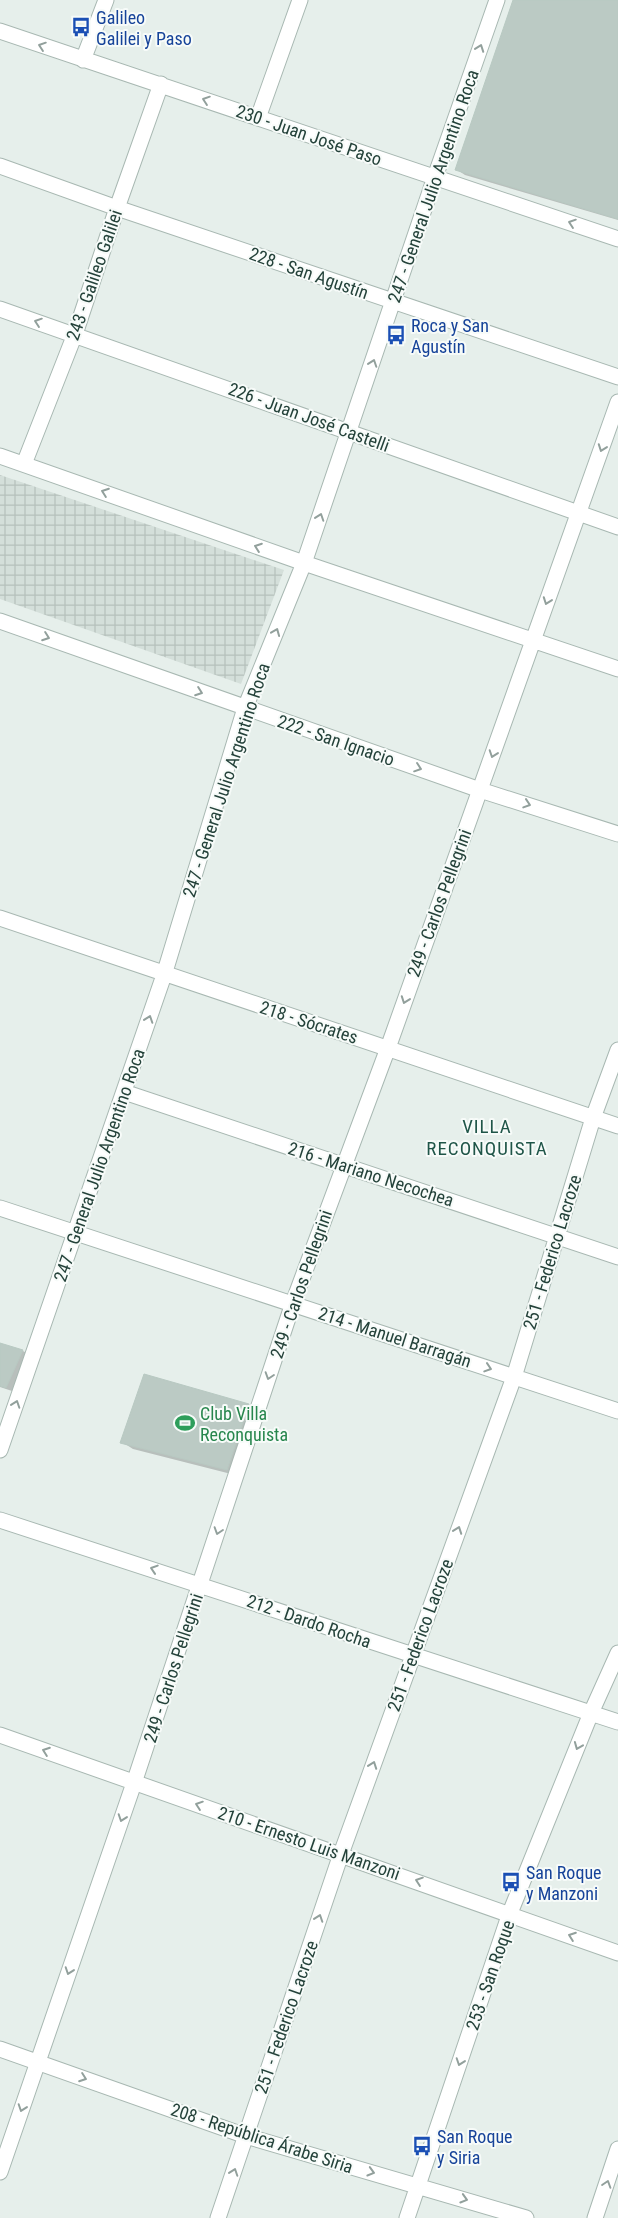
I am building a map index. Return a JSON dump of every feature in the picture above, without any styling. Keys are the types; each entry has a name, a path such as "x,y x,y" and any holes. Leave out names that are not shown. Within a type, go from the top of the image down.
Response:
{"street":[{"path":"84,60 106,0"},
{"path":"258,118 300,0"},
{"name":"247 - General Julio Argentino Roca","path":"0,1450 164,974 245,708 304,563 435,177 498,0"},
{"name":"230 - Juan José Paso","path":"0,31 618,239"},
{"name":"243 - Galileo Galilei","path":"24,464 75,334 161,84"},
{"name":"228 - San Agustín","path":"0,166 117,208 618,377"},
{"name":"226 - Juan José Castelli","path":"0,309 618,527"},
{"name":"249 - Carlos Pellegrini","path":"0,2172 134,1783 293,1304 388,1048 618,402"},
{"path":"0,456 304,563 618,669"},
{"name":"222 - San Ignacio","path":"0,621 480,790 618,834"},
{"name":"218 - Sócrates","path":"0,918 618,1126"},
{"name":"251 - Federico Lacroze","path":"218,2218 341,1854 514,1377 593,1118 618,1050"},
{"name":"216 - Mariano Necochea","path":"124,1092 618,1257"},
{"name":"214 - Manuel Barragán","path":"0,1208 618,1411"},
{"name":"212 - Dardo Rocha","path":"0,1520 618,1722"},
{"name":"253 - San Roque","path":"407,2218 510,1913 591,1713 618,1653"},
{"name":"210 - Ernesto Luis Manzoni","path":"0,1735 510,1913 618,1953"},
{"name":"208 - República Árabe Siria","path":"0,2049 246,2136 526,2218"},
{"path":"595,2218 618,2150"}],"shaded area":[{"path":"0,475 284,570 241,684 0,599"}],"building":[{"path":"513,0 618,0 618,219 455,170"},
{"path":"0,1343 23,1350 6,1388 0,1386"},
{"name":"Club Villa Reconquista","path":"144,1374 249,1404 227,1470 120,1443"}],"place":[{"name":"Galileo Galilei y Paso","path":"81,27"},
{"name":"Roca y San Agustín","path":"396,335"},
{"name":"Club Villa Reconquista","path":"185,1423"},
{"name":"San Roque y Manzoni","path":"511,1882"},
{"name":"San Roque y Siria","path":"422,2146"}],"district":[{"name":"VILLA RECONQUISTA","path":"487,1137"}]}
